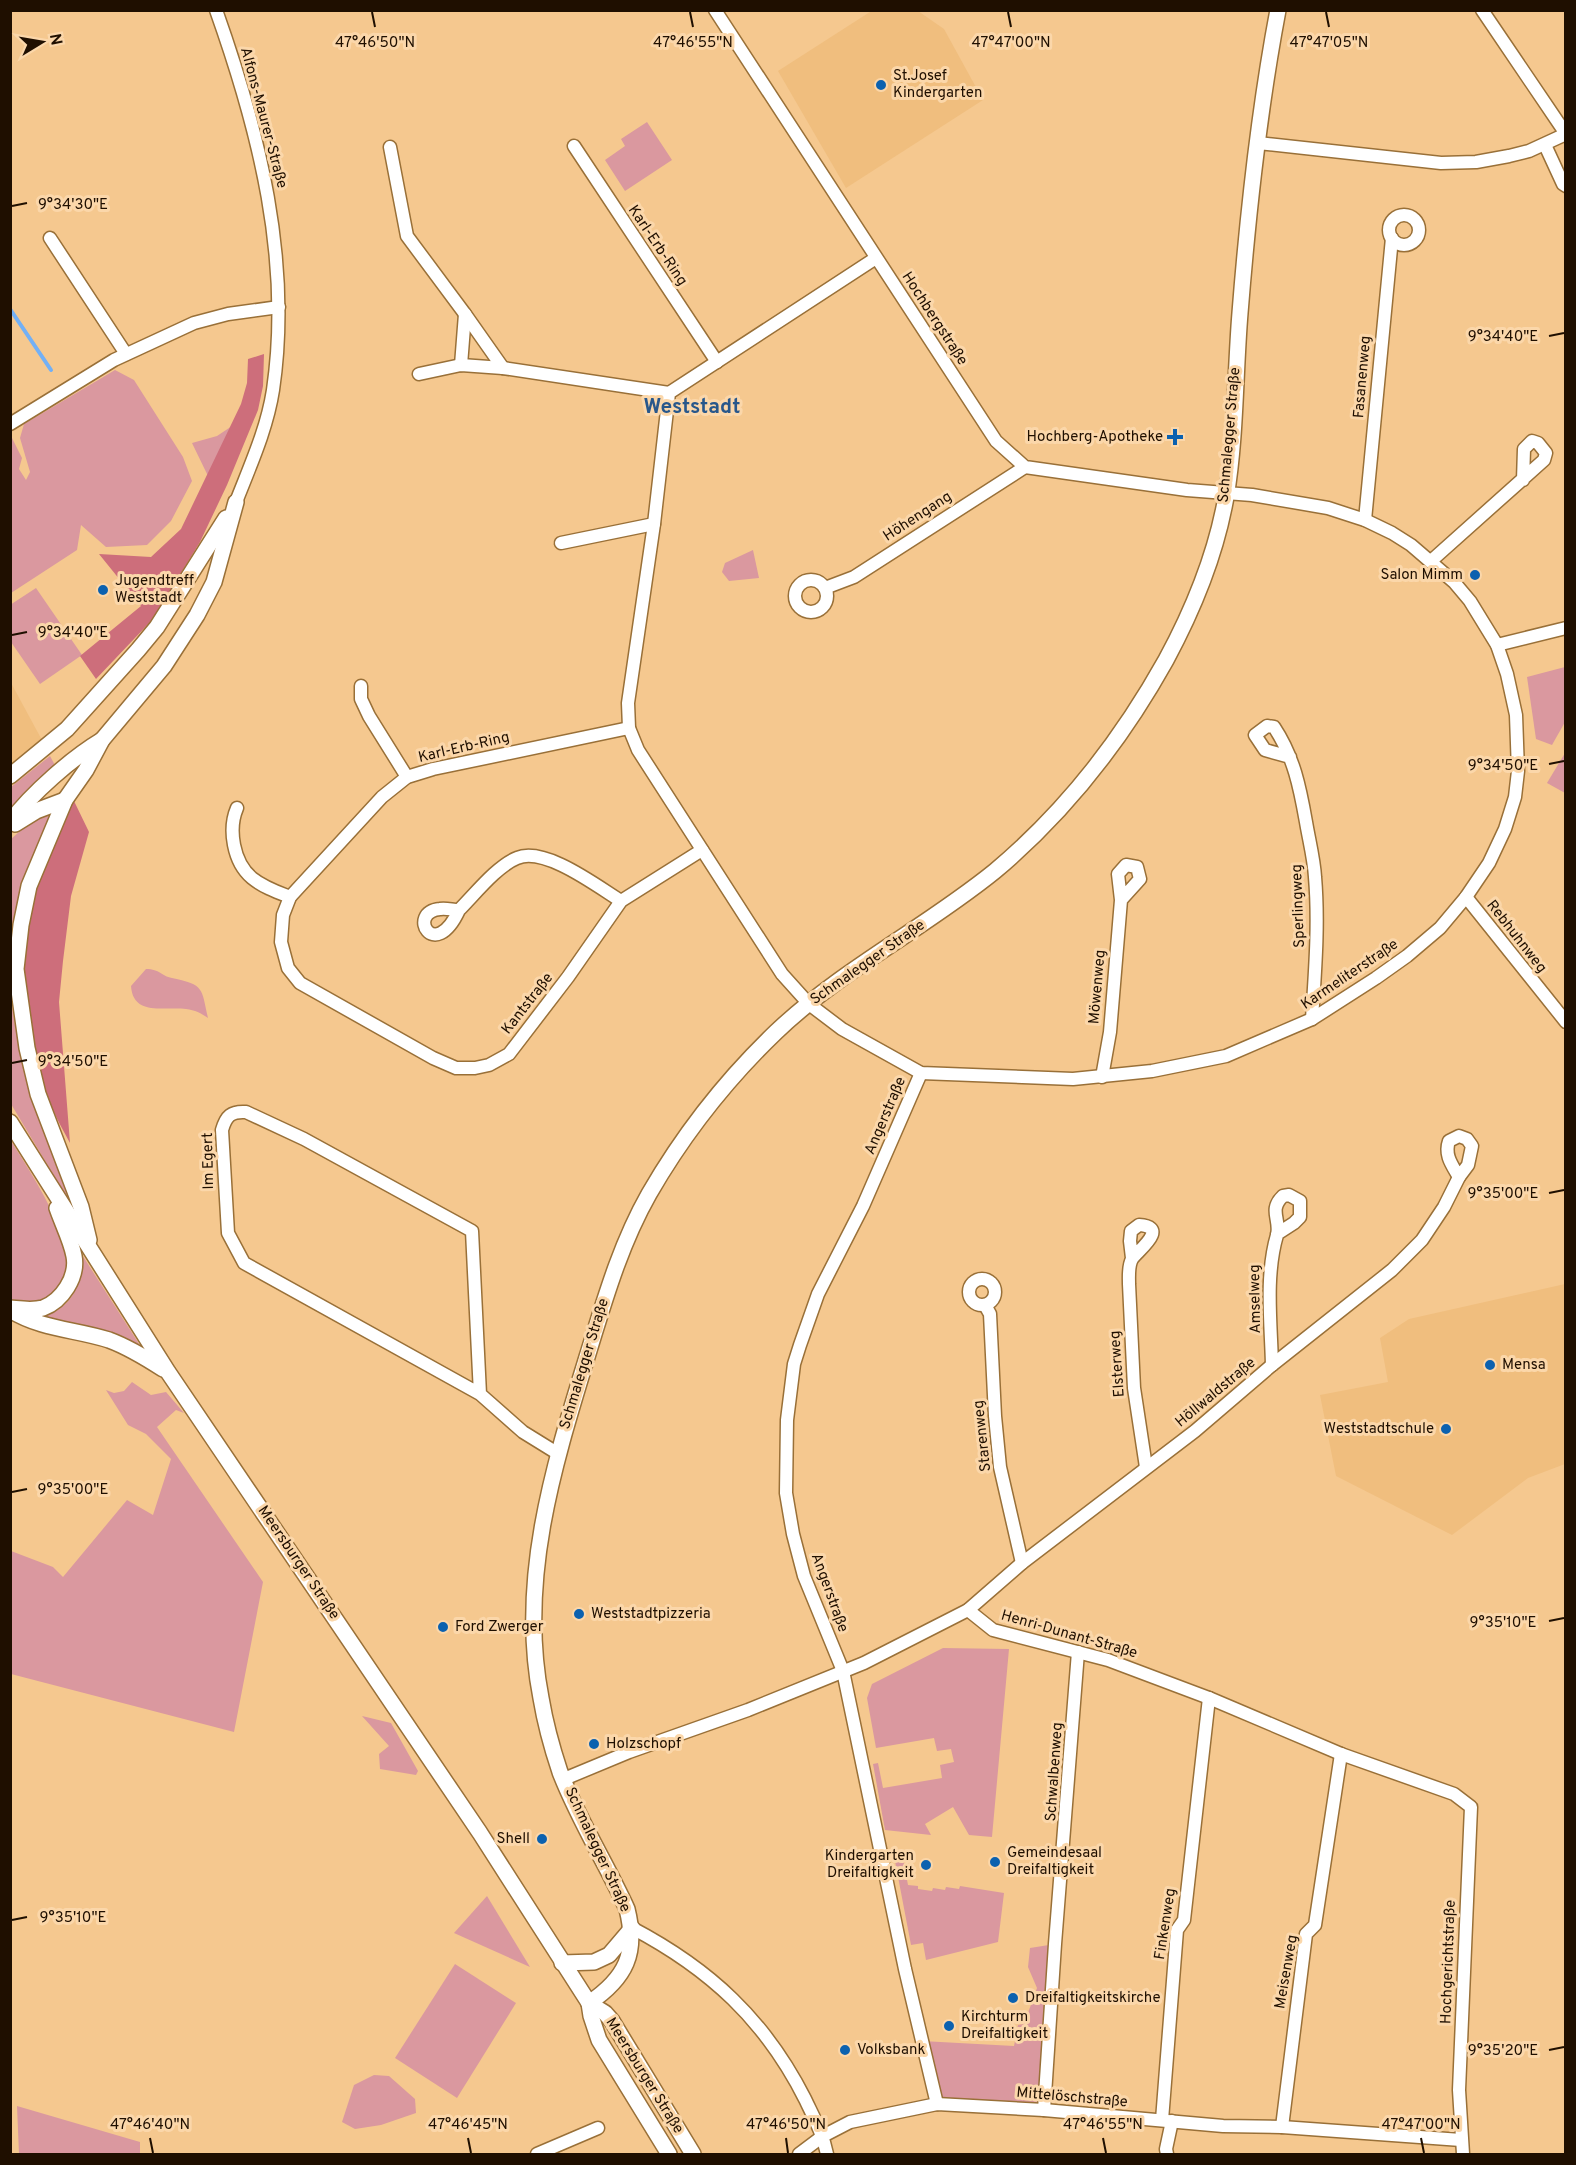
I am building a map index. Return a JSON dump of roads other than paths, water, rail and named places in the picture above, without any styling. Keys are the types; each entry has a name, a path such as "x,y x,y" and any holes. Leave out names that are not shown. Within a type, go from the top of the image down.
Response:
{"street":[{"name":"Alfons-Maurer-Straße","path":"216,10 255,134 268,191 275,244 279,307 277,353 271,401 236,502"},
{"name":"Hochbergstraße","path":"715,10 996,441 1025,467"},
{"name":"Schmalegger Straße","path":"589,2003 612,1983 626,1965 630,1953 632,1928 621,1896 564,1779 541,1699 534,1630 535,1580 538,1543 557,1453 614,1271 634,1221 647,1197 690,1131 737,1073 778,1030 809,1004 993,873 1042,829 1070,797 1119,733 1163,666 1196,597 1218,535 1226,494 1240,313 1258,142 1278,10"},
{"path":"1258,142 1441,163 1476,162 1509,156 1545,145 1566,134 1482,10"},
{"path":"1545,145 1566,186"},
{"name":"Karl-Erb-Ring","path":"574,146 717,362"},
{"path":"390,147 406,236 503,368"},
{"path":"50,237 126,354"},
{"name":"Fasanenweg","path":"1365,519 1392,238"},
{"path":"419,374 460,364 503,368 669,393 876,258"},
{"path":"10,424 114,360 195,323 228,314 279,307"},
{"path":"460,364 465,314"},
{"path":"669,393 654,524 628,703 629,728 638,750 782,974 809,1004"},
{"path":"1025,467 1226,494"},
{"name":"Höhengang","path":"825,588 854,577 1025,467"},
{"path":"1431,561 1523,480"},
{"name":"Karmeliterstraße","path":"809,1004 842,1029 921,1073 1073,1079 1152,1071 1226,1056 1312,1019 1407,956 1440,927 1466,897 1489,863 1505,829 1517,783 1516,715 1507,674 1497,645 1470,601 1454,582 1431,561 1392,533 1365,519 1328,508 1252,495 1226,494"},
{"path":"92,1253 81,1207 39,1094 27,1048 16,969 21,925 29,886 65,800 86,770 102,740 158,674 197,615 214,582 236,502"},
{"path":"10,776 67,729 157,627 236,502"},
{"path":"561,543 654,524"},
{"path":"1497,645 1566,628"},
{"name":"Karl-Erb-Ring","path":"361,686 361,699 369,716 407,777 629,728"},
{"path":"10,822 69,764 85,750 102,740"},
{"name":"Sperlingweg","path":"1290,757 1303,800 1316,880 1317,945 1312,1019"},
{"name":"Kantstraße","path":"407,777 382,796 290,897 283,915 281,942 288,968 300,983 433,1058 456,1068 489,1065 509,1054 568,977 621,901 702,850"},
{"path":"10,828 36,811 65,800"},
{"path":"237,808 231,829 238,856 246,872 261,883 290,897"},
{"path":"459,910 500,870 519,857 538,856 564,865 621,901"},
{"name":"Rebhuhnweg","path":"1466,897 1566,1022"},
{"name":"Möwenweg","path":"1102,1077 1110,1032 1121,900"},
{"name":"Angerstraße","path":"921,1073 863,1206 818,1294 794,1364 787,1420 786,1493 793,1534 804,1576 843,1671 905,1969 937,2104"},
{"name":"Im Egert","path":"480,1394 472,1231 304,1139 246,1112 235,1111 229,1115 224,1120 222,1130 228,1233 244,1263 480,1394 524,1432 557,1453"},
{"name":"Meersburger Straße","path":"10,1122 168,1372 480,1833 589,2003 605,2013 612,2021 693,2154"},
{"name":"Höllwaldstraße","path":"968,1610 1022,1563 1195,1431 1272,1365 1400,1263 1422,1240 1444,1207 1459,1177"},
{"path":"10,1309 29,1310 49,1305 60,1297 73,1273 74,1257 47,1179"},
{"name":"Amselweg","path":"1272,1365 1270,1262 1277,1234"},
{"name":"Elsterweg","path":"1132,1258 1129,1266 1129,1284 1134,1388 1146,1467"},
{"name":"Starenweg","path":"984,1305 990,1314 994,1407 1000,1467 1022,1563"},
{"path":"10,1309 27,1320 52,1328 108,1340 138,1353 168,1372"},
{"path":"564,1779 629,1752 748,1710 843,1671 968,1610"},
{"name":"Henri-Dunant-Straße","path":"968,1610 993,1630 1108,1660 1209,1698 1341,1754 1454,1794 1471,1807"},
{"name":"Schwalbenweg","path":"1044,2110 1078,1652"},
{"name":"Finkenweg","path":"1167,2154 1177,1930 1184,1920 1209,1698"},
{"name":"Meisenweg","path":"1282,2127 1306,1934 1315,1925 1341,1754"},
{"name":"Hochgerichtstraße","path":"1463,2154 1459,2090 1471,1807"},
{"path":"562,1963 594,1962 609,1955 632,1928"},
{"name":"Schmalegger Straße","path":"632,1928 672,1950 725,1990 760,2028 787,2065 823,2136 827,2154"},
{"name":"Meersburger Straße","path":"589,2003 599,2040 669,2154"},
{"name":"Mittelöschstraße","path":"799,2154 823,2136 850,2122 937,2104 1044,2110 1223,2126 1282,2127 1461,2139"},
{"path":"537,2154 598,2128"}],"waterway":[{"path":"10,309 51,370"}],"place":[{"name":"St.Josef Kindergarten","path":"881,85"},
{"name":"Hochberg-Apotheke","path":"1175,437"},
{"name":"Salon Mimm","path":"1475,575"},
{"name":"Jugendtreff Weststadt","path":"103,590"},
{"name":"Mensa","path":"1490,1365"},
{"name":"Weststadtschule","path":"1446,1429"},
{"name":"Weststadtpizzeria","path":"579,1614"},
{"name":"Ford Zwerger","path":"443,1627"},
{"name":"Holzschopf","path":"594,1744"},
{"name":"Shell","path":"542,1839"},
{"name":"Gemeindesaal Dreifaltigkeit","path":"995,1862"},
{"name":"Kindergarten Dreifaltigkeit","path":"926,1865"},
{"name":"Dreifaltigkeitskirche","path":"1013,1998"},
{"name":"Kirchturm Dreifaltigkeit","path":"949,2026"},
{"name":"Volksbank","path":"845,2050"}],"district":[{"name":"Weststadt","path":"692,407"}]}
